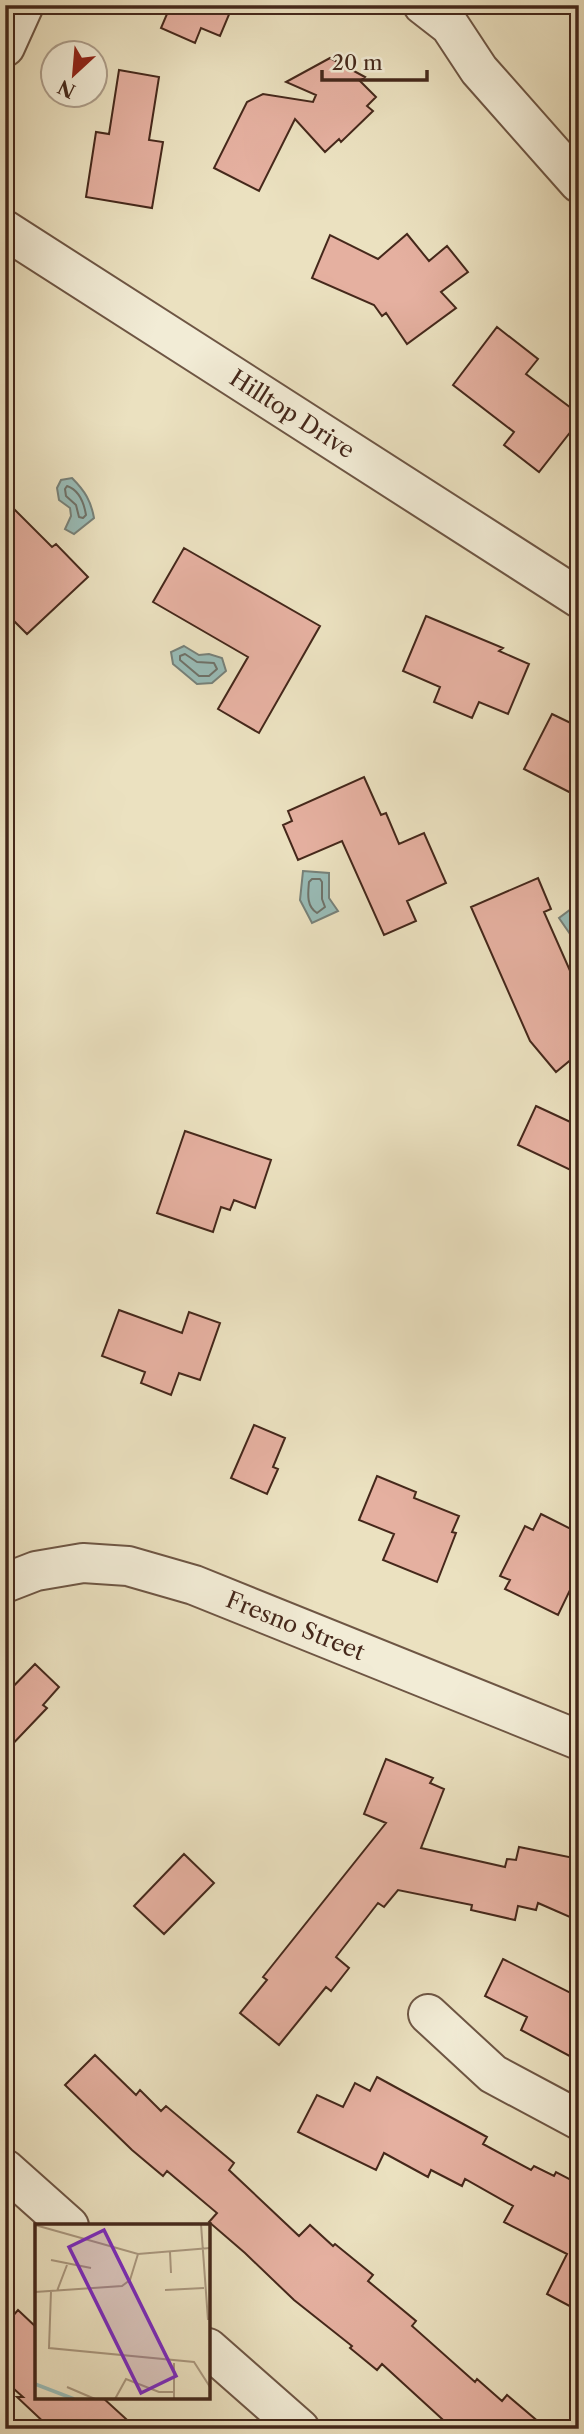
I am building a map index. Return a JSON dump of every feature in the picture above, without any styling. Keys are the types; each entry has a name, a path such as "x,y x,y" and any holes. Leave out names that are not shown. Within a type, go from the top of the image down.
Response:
{"street":[{"path":"5,47 24,5"},
{"path":"423,5 450,26 479,70 579,183"},
{"name":"Hilltop Drive","path":"5,230 579,598"},
{"name":"Fresno Street","path":"5,1583 36,1571 83,1563 128,1566 194,1585 579,1740"},
{"path":"428,2014 493,2074 579,2120"},
{"path":"5,2169 67,2224"},
{"path":"210,2350 300,2429"}],"water":[{"path":"72,478 87,496 94,518 74,534 65,529 71,516 70,508 59,500 57,488 61,480"},
{"path":"184,646 199,655 209,654 222,658 226,671 212,683 197,684 173,664 171,652"},
{"path":"303,871 329,873 329,898 338,911 312,923 300,900"},
{"path":"579,903 579,947 559,918"}],"building":[{"path":"148,5 233,5 220,36 201,28 195,43 161,28 167,14"},
{"path":"330,58 365,77 360,81 376,97 367,106 373,111 341,142 339,139 325,152 295,119 259,191 214,168 247,102 263,94 313,102 316,95 286,82"},
{"path":"119,70 159,77 149,140 163,142 152,208 86,197 96,132 109,134"},
{"path":"407,234 429,261 447,246 468,272 441,292 456,308 407,344 386,313 382,316 374,305 312,278 330,235 378,259"},
{"path":"497,327 538,359 526,374 579,414 579,421 539,472 504,445 514,432 453,385"},
{"path":"5,500 52,547 56,544 88,577 27,634 5,612"},
{"path":"184,548 320,626 259,733 218,709 248,657 153,602"},
{"path":"426,616 503,648 499,651 529,664 508,714 479,702 472,718 434,702 440,687 403,671"},
{"path":"552,714 579,727 579,797 524,769"},
{"path":"364,777 381,815 386,813 399,844 424,833 446,883 407,901 416,921 384,935 342,841 298,860 283,825 292,821 288,811"},
{"path":"538,878 551,909 544,912 579,991 579,1053 556,1072 530,1041 471,907"},
{"path":"536,1106 579,1126 579,1174 518,1145"},
{"path":"185,1131 271,1160 255,1208 234,1200 230,1210 221,1207 213,1232 157,1213"},
{"path":"119,1310 182,1333 189,1312 220,1323 200,1380 179,1373 171,1395 141,1383 145,1372 102,1356"},
{"path":"254,1425 285,1438 273,1467 278,1469 267,1494 231,1478"},
{"path":"377,1476 416,1492 414,1498 459,1516 452,1532 456,1533 437,1582 383,1560 394,1534 359,1520"},
{"path":"541,1514 579,1533 579,1594 570,1590 558,1615 505,1589 510,1580 500,1576 525,1526 533,1530"},
{"path":"35,1664 59,1687 43,1705 47,1708 5,1752 5,1695"},
{"path":"386,1759 433,1778 430,1783 444,1789 421,1848 505,1867 507,1859 516,1860 519,1847 579,1859 579,1921 538,1903 536,1910 518,1906 515,1920 471,1910 472,1905 398,1890 384,1907 378,1903 336,1957 349,1968 331,1991 326,1987 279,2045 240,2013 267,1980 263,1977 386,1823 364,1814"},
{"path":"184,1854 214,1883 164,1934 134,1906"},
{"path":"503,1959 579,1997 579,2061 521,2030 527,2017 485,1996"},
{"path":"95,2055 136,2095 140,2090 161,2111 166,2106 234,2163 229,2170 299,2236 310,2225 333,2246 335,2244 373,2275 368,2281 416,2321 412,2326 475,2382 477,2379 502,2401 507,2395 547,2429 453,2429 382,2364 377,2370 350,2348 352,2346 294,2300 209,2222 217,2213 167,2171 163,2176 132,2150 65,2085"},
{"path":"377,2077 487,2137 483,2144 531,2170 534,2166 554,2176 556,2172 579,2184 579,2311 547,2294 567,2254 504,2222 513,2206 465,2179 462,2186 431,2170 428,2177 384,2153 376,2170 298,2132 317,2095 343,2107 355,2083 370,2091"},
{"path":"18,2310 35,2326 35,2399 104,2399 137,2429 51,2429 17,2397 23,2397 5,2381 5,2325"}]}
